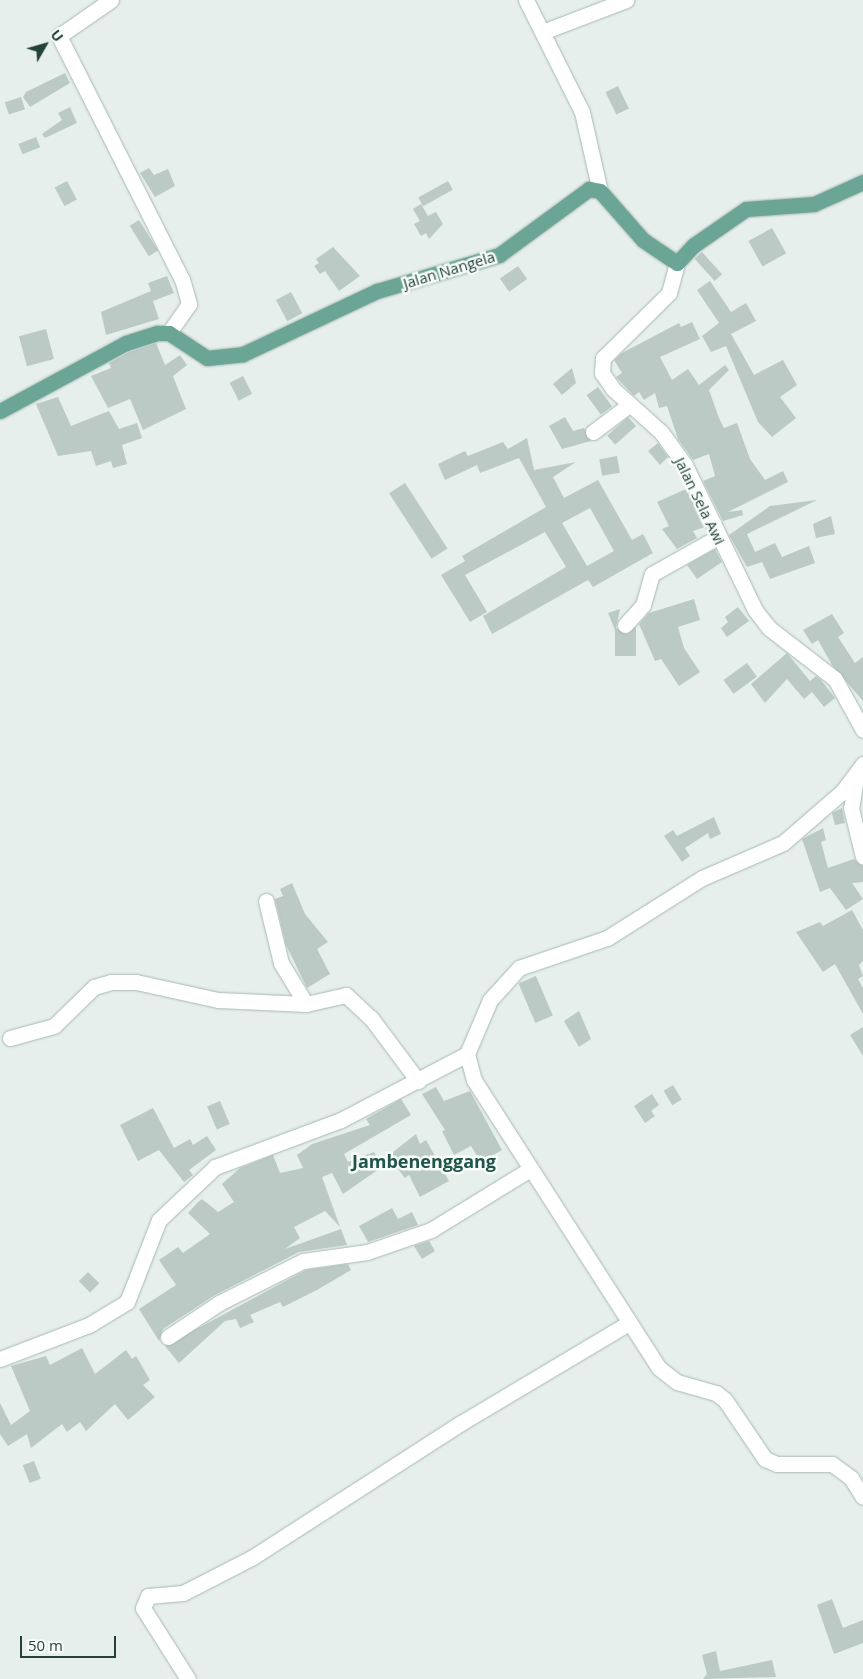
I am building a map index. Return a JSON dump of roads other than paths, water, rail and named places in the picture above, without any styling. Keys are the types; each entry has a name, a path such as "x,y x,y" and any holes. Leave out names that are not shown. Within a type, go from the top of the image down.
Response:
{"main road":[{"path":"600,191 643,240 677,263 694,245 746,209 814,204 863,182"},
{"name":"Jalan Nangela","path":"169,333 207,358 243,354 377,291 499,255 581,192 600,191"},
{"path":"0,411 126,342 169,333"}],"street":[{"path":"111,0 64,28 60,44 182,279 189,304 169,333"},
{"path":"526,0 544,31 588,128 600,191"},
{"path":"544,31 626,0"},
{"name":"Jalan Sela Awi","path":"677,263 669,293 602,362 606,380 629,405 661,432 685,465 718,537 755,610 769,628 824,668 835,679 863,730"},
{"path":"593,432 629,405"},
{"path":"626,625 643,604 652,574 718,537"},
{"path":"863,764 856,778 851,808 863,857"},
{"path":"0,1359 89,1325 127,1302 159,1220 215,1166 341,1120 467,1054 490,1000 519,968 608,938 702,878 783,843 856,778"},
{"path":"266,902 281,963 306,1004"},
{"path":"10,1038 54,1026 94,987 116,982 210,999 306,1004 350,997 418,1081"},
{"path":"467,1054 474,1080 629,1323 665,1374 726,1400 765,1459 777,1464 832,1464 847,1473 863,1497"},
{"path":"168,1338 218,1303 303,1261 368,1252 431,1230 530,1169"},
{"path":"188,1679 143,1608 148,1596 183,1593 253,1557 629,1323"}],"district":[{"name":"Jambenenggang","path":"424,1161"}]}
